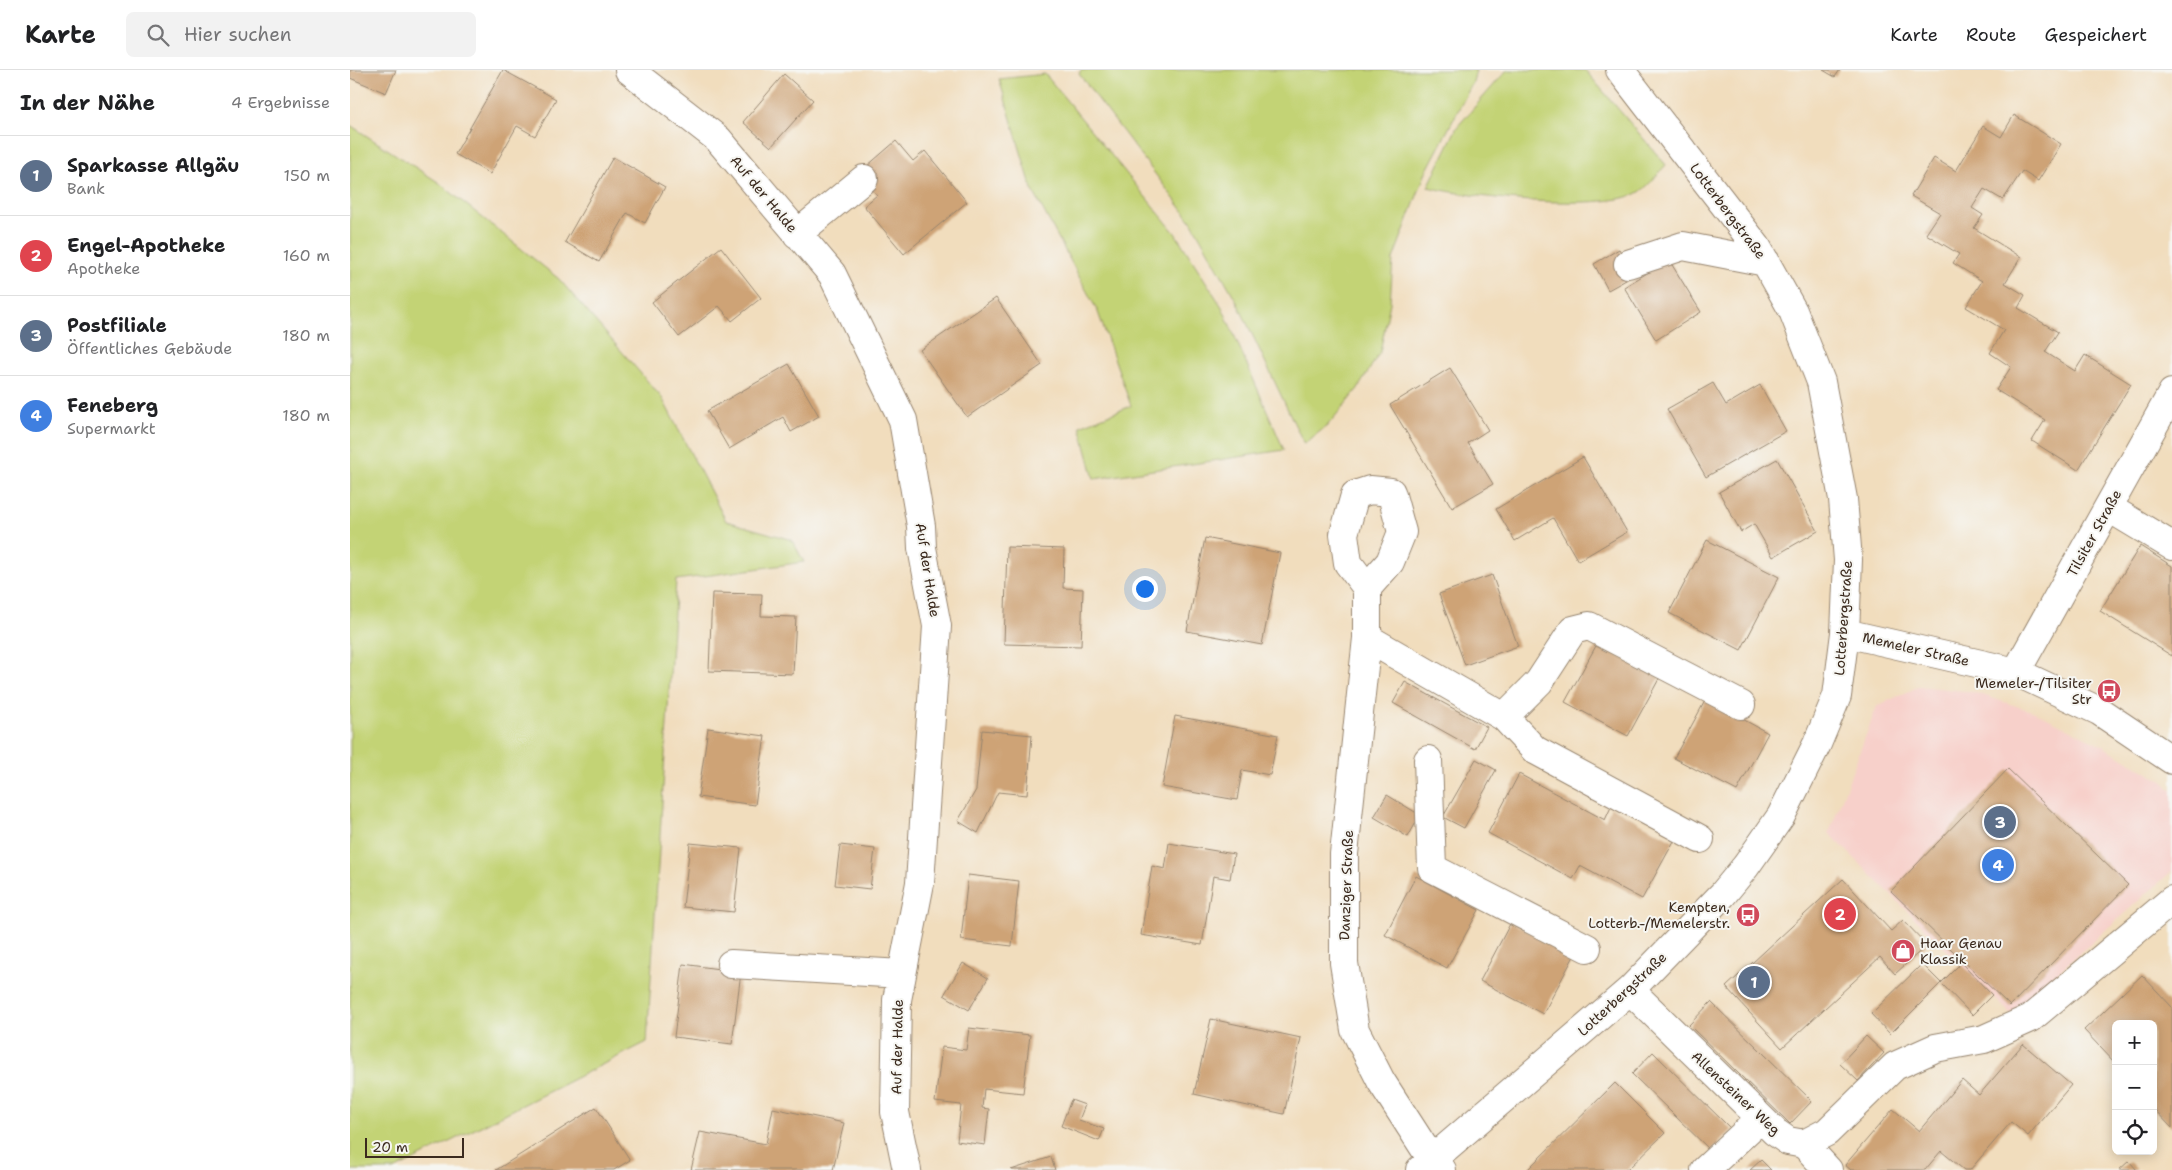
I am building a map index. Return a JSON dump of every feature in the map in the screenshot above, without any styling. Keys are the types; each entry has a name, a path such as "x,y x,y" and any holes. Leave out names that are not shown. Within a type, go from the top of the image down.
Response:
{"street":[{"name":"Auf der Halde","path":"629,70 718,139 832,274 902,420 921,526 922,548 937,626 920,883 897,1000 896,1112 907,1170"},
{"name":"Lotterbergstraße","path":"1431,1167 1630,990 1723,894 1746,866 1781,816 1817,744 1837,696 1845,633 1848,560 1843,499 1821,382 1793,311 1757,247 1620,70"},
{"path":"797,234 864,179"},
{"path":"1628,264 1683,246 1766,262"},
{"name":"Tilsiter Straße","path":"2016,672 2172,393"},
{"path":"2109,508 2172,546"},
{"name":"Danziger Straße","path":"1367,588 1367,638 1344,854 1344,964 1355,1030 1380,1081 1431,1167"},
{"path":"1504,717 1539,682 1573,630 1589,626 1741,705"},
{"name":"Memeler Straße","path":"1845,633 2016,672 2099,711 2172,760"},
{"path":"1367,638 1504,717 1535,750 1700,839"},
{"path":"1428,760 1432,868 1587,948"},
{"path":"1828,1170 1804,1144 1827,1132 1895,1066 1935,1048 1984,1039 2031,1018 2172,900"},
{"path":"731,964 902,974"},
{"name":"Allensteiner Weg","path":"1630,990 1760,1119 1788,1141 1804,1144"},
{"path":"1705,1170 1760,1119"}],"shaded area":[{"path":"1920,686 1973,692 2035,712 2096,742 2164,782 2172,791 2172,871 2011,1014 1829,833 1877,706"}],"green space":[{"path":"1081,70 1476,70 1473,82 1426,172 1393,259 1390,303 1380,352 1357,390 1327,426 1304,444 1236,300 1191,221 1079,74"},
{"path":"1507,70 1585,70 1666,165 1640,192 1618,199 1593,202 1502,199 1428,187 1457,127"},
{"path":"1045,74 1175,233 1222,307 1284,450 1094,479 1080,426 1131,406 1098,312 1032,189 999,79"},
{"path":"350,125 438,182 559,279 662,398 726,521 792,540 804,562 676,580 647,1042 394,1170 350,1170"}],"building":[{"path":"350,70 396,70 386,93 350,78"},
{"path":"503,70 556,99 535,136 517,126 490,174 455,154"},
{"path":"1823,70 1840,70 1835,77"},
{"path":"784,74 813,100 771,147 743,122"},
{"path":"2014,115 2061,144 2038,181 2022,171 2003,200 1984,189 1972,208 1983,215 1974,228 2021,257 2005,283 2025,295 2018,308 2058,332 2045,352 2075,371 2085,355 2131,384 2078,470 2032,441 2045,420 1996,390 2011,367 1990,353 2004,330 1966,307 1982,281 1953,263 1959,254 1926,234 1940,213 1911,196 1934,158 1956,171 1983,126 2001,137"},
{"path":"896,141 913,161 925,151 967,202 904,254 864,206 877,195 859,173"},
{"path":"613,157 665,187 645,223 627,213 599,262 565,242"},
{"path":"721,247 761,298 732,321 719,306 679,337 652,302"},
{"path":"1619,249 1635,275 1608,290 1594,264"},
{"path":"1669,260 1701,312 1656,340 1624,287"},
{"path":"996,298 1042,365 967,417 920,350"},
{"path":"789,364 819,416 791,432 783,417 729,449 707,411"},
{"path":"1450,368 1488,430 1468,443 1493,484 1452,508 1390,405"},
{"path":"1713,383 1726,405 1760,385 1786,431 1706,477 1667,409"},
{"path":"1583,457 1627,532 1578,561 1553,518 1515,541 1496,509"},
{"path":"1777,459 1818,531 1773,557 1754,524 1741,532 1719,492"},
{"path":"1205,538 1280,553 1262,645 1187,631"},
{"path":"1707,540 1779,577 1741,650 1669,613"},
{"path":"2140,546 2172,566 2172,656 2100,611"},
{"path":"1007,547 1064,549 1063,588 1083,589 1081,646 1004,644"},
{"path":"1492,575 1518,646 1465,665 1439,594"},
{"path":"712,593 762,594 761,616 796,617 793,674 709,671"},
{"path":"1597,644 1660,677 1628,736 1565,702"},
{"path":"1405,682 1487,727 1475,749 1393,703"},
{"path":"1706,699 1768,733 1737,791 1674,758"},
{"path":"1175,716 1278,735 1270,775 1242,770 1237,800 1162,787"},
{"path":"708,728 765,736 755,805 698,797"},
{"path":"982,730 1032,735 1027,795 998,792 978,833 958,821 976,790"},
{"path":"1476,759 1496,770 1464,828 1443,817"},
{"path":"2008,769 2128,885 2010,1006 1891,891"},
{"path":"1519,774 1605,820 1611,807 1674,841 1642,899 1580,866 1573,879 1488,833"},
{"path":"1387,795 1420,815 1408,837 1374,817"},
{"path":"690,843 741,848 734,912 683,907"},
{"path":"1169,843 1234,854 1230,879 1213,876 1202,945 1141,935 1152,866 1165,869"},
{"path":"840,845 875,849 870,889 835,885"},
{"path":"968,875 1019,881 1012,946 961,940"},
{"path":"1416,876 1479,910 1447,968 1385,935"},
{"path":"1843,879 1891,931 1903,920 1927,945 1895,974 1880,957 1782,1048 1726,987"},
{"path":"1511,922 1574,956 1543,1014 1480,981"},
{"path":"963,963 988,978 969,1010 944,995"},
{"path":"1961,963 1992,995 1972,1015 1941,983"},
{"path":"683,964 741,972 732,1044 674,1037"},
{"path":"1922,964 1941,983 1890,1034 1871,1014"},
{"path":"2142,975 2172,1007 2172,1128 2157,1112 2157,1020 2112,1020 2112,1060 2084,1030"},
{"path":"1711,1002 1812,1101 1790,1124 1689,1025"},
{"path":"1211,1019 1301,1038 1284,1114 1194,1094"},
{"path":"969,1028 1030,1035 1023,1093 984,1089 982,1108 989,1109 985,1145 957,1141 961,1105 935,1102 942,1047 966,1050"},
{"path":"1866,1036 1884,1053 1858,1081 1840,1064"},
{"path":"2023,1044 2071,1085 2028,1136 2011,1122 1970,1170 1964,1170 1941,1151 1925,1170 1851,1170 1845,1165 1893,1109 1919,1131 1962,1080 1979,1095"},
{"path":"1653,1052 1732,1130 1711,1151 1632,1074"},
{"path":"1615,1083 1665,1133 1627,1170 1527,1170"},
{"path":"1071,1100 1085,1105 1079,1120 1104,1129 1099,1141 1061,1126"},
{"path":"596,1107 630,1160 614,1170 496,1170"},
{"path":"773,1108 844,1123 833,1170 691,1170 700,1132 766,1144"},
{"path":"1051,1157 1055,1170 1011,1170"},
{"path":"1761,1160 1771,1170 1750,1170"},
{"path":"2129,1161 2137,1170 2119,1170"}],"place":[{"name":"Memeler-/Tilsiter Str","path":"2109,691"},
{"name":"Postfiliale","path":"2000,822"},
{"name":"Feneberg","path":"1998,865"},
{"name":"Engel-Apotheke","path":"1840,914"},
{"name":"Kempten, Lotterb.-/Memelerstr.","path":"1748,915"},
{"name":"Haar Genau Klassik","path":"1903,951"},
{"name":"Sparkasse Allgäu","path":"1754,982"}]}
